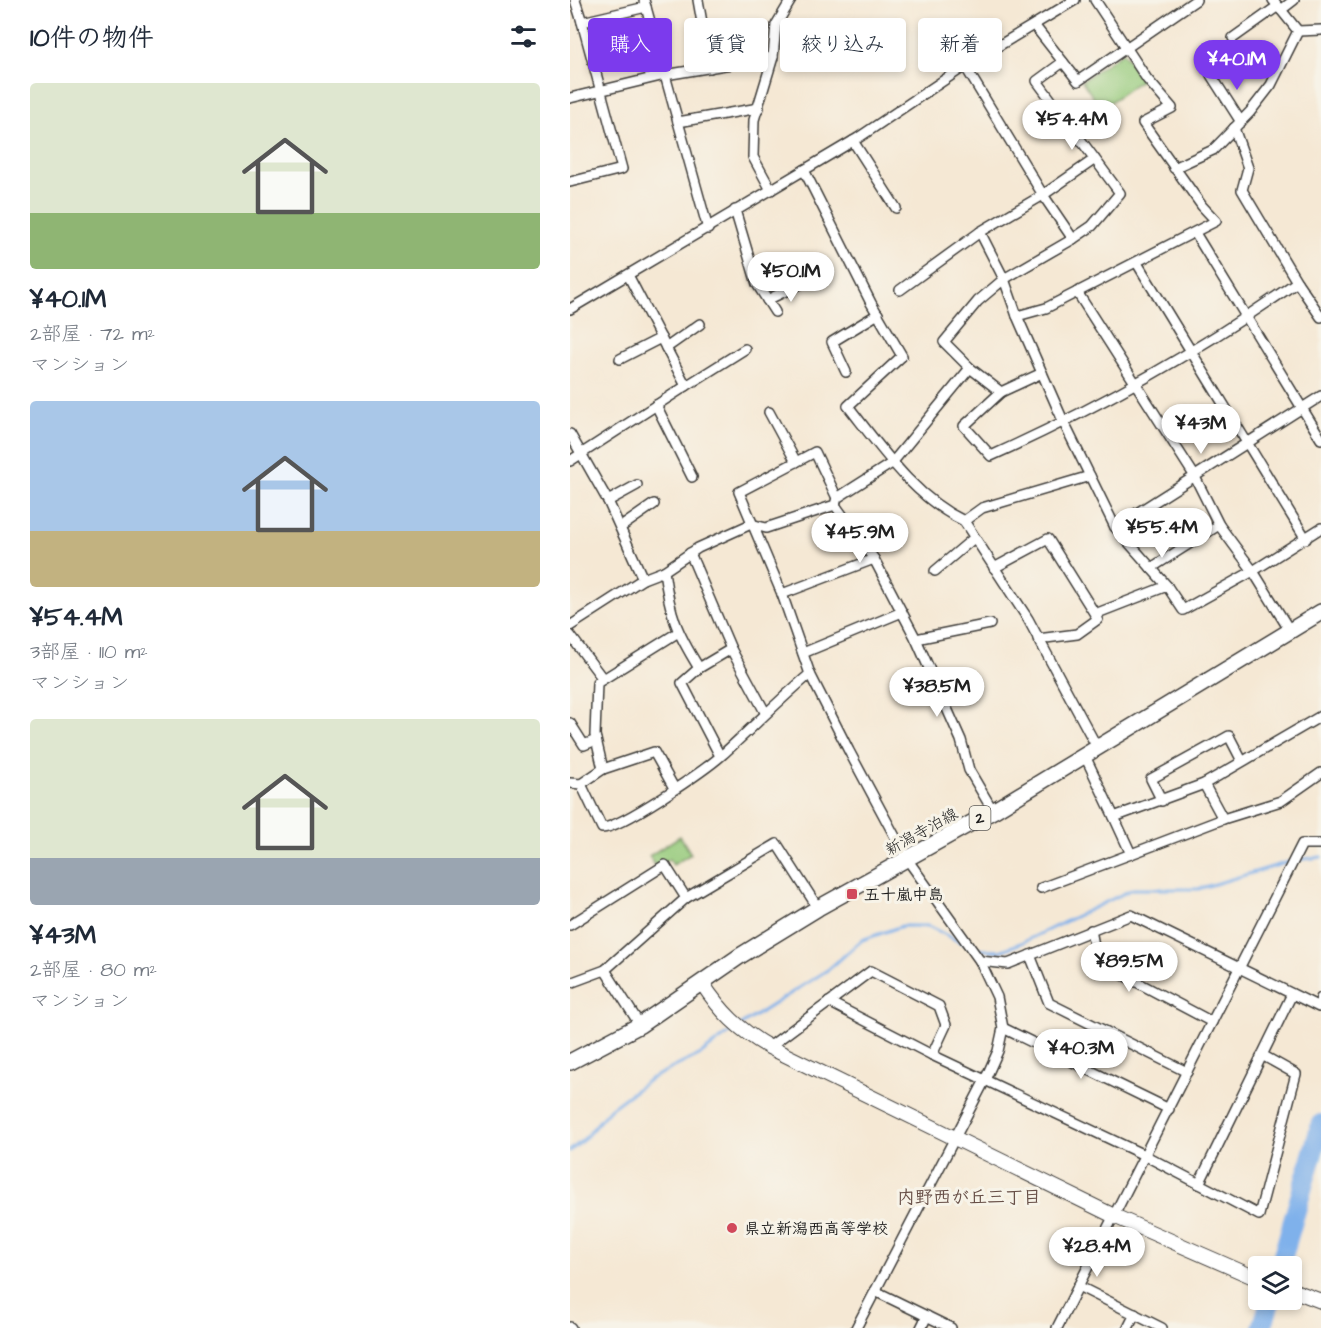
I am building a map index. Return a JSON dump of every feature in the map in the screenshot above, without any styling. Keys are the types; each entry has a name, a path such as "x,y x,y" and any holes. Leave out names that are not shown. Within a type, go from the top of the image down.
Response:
{"main road":[{"name":"新潟寺泊線","path":"570,1062 640,1025 818,908 993,811 1321,612"}],"street":[{"path":"570,182 622,169 575,0"},
{"path":"698,0 701,18"},
{"path":"771,190 753,157 754,120 772,57 776,25 791,0"},
{"path":"1002,44 1075,0"},
{"path":"1017,316 1046,308 1216,221 1174,168 1143,123 1172,108 1125,48 1095,0"},
{"path":"1034,25 1078,81 1196,0"},
{"path":"1233,38 1278,6 1294,0"},
{"path":"582,22 645,3 708,229"},
{"path":"1278,6 1298,31"},
{"path":"1310,31 1321,23"},
{"path":"1298,31 1321,30"},
{"path":"1174,168 1213,150 1238,125 1271,85 1298,31"},
{"path":"768,58 772,57"},
{"path":"1002,392 970,368 944,342 978,301 1004,279 1092,226 1120,193 1037,81 1063,62"},
{"path":"570,98 684,72"},
{"path":"570,309 853,141 956,72"},
{"path":"969,72 1043,195 1073,239"},
{"path":"1211,75 1238,125 1248,168 1242,189 1297,282 1321,317"},
{"path":"678,122 759,108"},
{"path":"853,141 896,208"},
{"path":"900,290 980,232 1043,195 1095,159"},
{"path":"804,170 902,356 848,406 892,463 946,513 963,521 994,568 1038,639 1092,752 1114,817 1131,854"},
{"path":"735,210 757,284 775,312"},
{"path":"980,232 1004,279 1017,316 1064,423 1115,527 1167,586 1183,610 1253,571 1321,528"},
{"path":"1195,233 1321,439"},
{"path":"1137,263 1189,352 1306,539"},
{"path":"628,275 686,386"},
{"path":"1042,373 1002,392 964,426 991,456 1064,423 1135,383 1247,318 1297,282"},
{"path":"767,300 802,283"},
{"path":"1077,292 1194,476 1219,525 1253,571 1290,632"},
{"path":"846,372 832,342 878,314"},
{"path":"666,348 700,324"},
{"path":"620,359 661,338"},
{"path":"570,461 745,349"},
{"path":"570,626 643,579 664,572 690,552 751,524 766,528 836,502 892,463 970,368"},
{"path":"1115,527 1321,396"},
{"path":"656,405 692,477"},
{"path":"769,412 796,462"},
{"path":"570,434 608,501 643,579"},
{"path":"856,1328 985,1080 998,1051 1004,1028 997,997 980,961 907,860 810,674 782,594 739,492 815,452 836,502 874,559 916,639 961,740 969,770 993,811"},
{"path":"963,521 982,508 1090,476"},
{"path":"608,501 637,485"},
{"path":"621,527 654,504"},
{"path":"1151,568 1219,525"},
{"path":"935,571 974,538"},
{"path":"994,568 1048,539 1098,619 1077,634 1038,639"},
{"path":"690,552 731,649 765,712"},
{"path":"782,594 874,559"},
{"path":"664,572 669,610 677,633 699,668"},
{"path":"1095,614 1167,586"},
{"path":"803,653 902,612"},
{"path":"916,639 990,624"},
{"path":"603,769 596,740 597,683 677,633"},
{"path":"570,635 603,679"},
{"path":"720,756 682,683 699,668 731,649"},
{"path":"581,784 602,828 610,828 646,808 720,756 765,712 810,674"},
{"path":"1114,817 1204,784 1321,716"},
{"path":"570,723 584,745 596,740"},
{"path":"1162,801 1151,779 1229,736 1242,761"},
{"path":"570,783 581,784 603,769 654,752 674,788"},
{"path":"1041,888 1223,819 1281,801 1321,773"},
{"path":"1204,784 1223,819"},
{"path":"1057,1328 1144,1155 1170,1109 1302,843 1321,844"},
{"path":"570,983 605,970 686,898 777,844 818,908"},
{"path":"570,925 665,865 686,898"},
{"path":"980,961 1008,964 1131,915 1318,1007 1321,998"},
{"path":"1091,930 1097,961 1212,1022"},
{"path":"1030,955 1049,1003 1187,1072"},
{"path":"605,970 640,1025"},
{"path":"768,1047 871,971 939,1006 946,1025 932,1055"},
{"path":"702,983 720,1011 732,1023 768,1047 1114,1216 1248,1275"},
{"path":"1199,1184 1292,994"},
{"path":"829,1002 932,1055 1144,1155 1258,1215 1296,1074 1262,1055"},
{"path":"1004,1028 1170,1109"},
{"path":"1078,1286 1162,1328"},
{"path":"875,1291 951,1328"},
{"path":"1302,1293 1318,1299"},
{"path":"1128,1328 1135,1314"},
{"path":"921,1328 927,1316"}],"green space":[{"path":"1123,52 1142,79 1101,109 1082,81"},
{"path":"680,836 691,854 673,865 669,859 656,867 649,856"}],"waterway":[{"path":"1296,860 1321,857"},
{"path":"976,949 1000,951 1021,943 1133,889 1198,889 1289,862"},
{"path":"741,1025 829,969 862,940 902,926 928,926 964,944"},
{"path":"570,1151 584,1139 610,1109 650,1079 701,1054 736,1028"},
{"path":"1283,1256 1321,1124"},
{"path":"1262,1328 1268,1310"}],"place":[{"name":"五十嵐中島","path":"852,894"},
{"name":"県立新潟西高等学校","path":"732,1228"}],"district":[{"name":"内野西が丘三丁目","path":"969,1197"}]}
